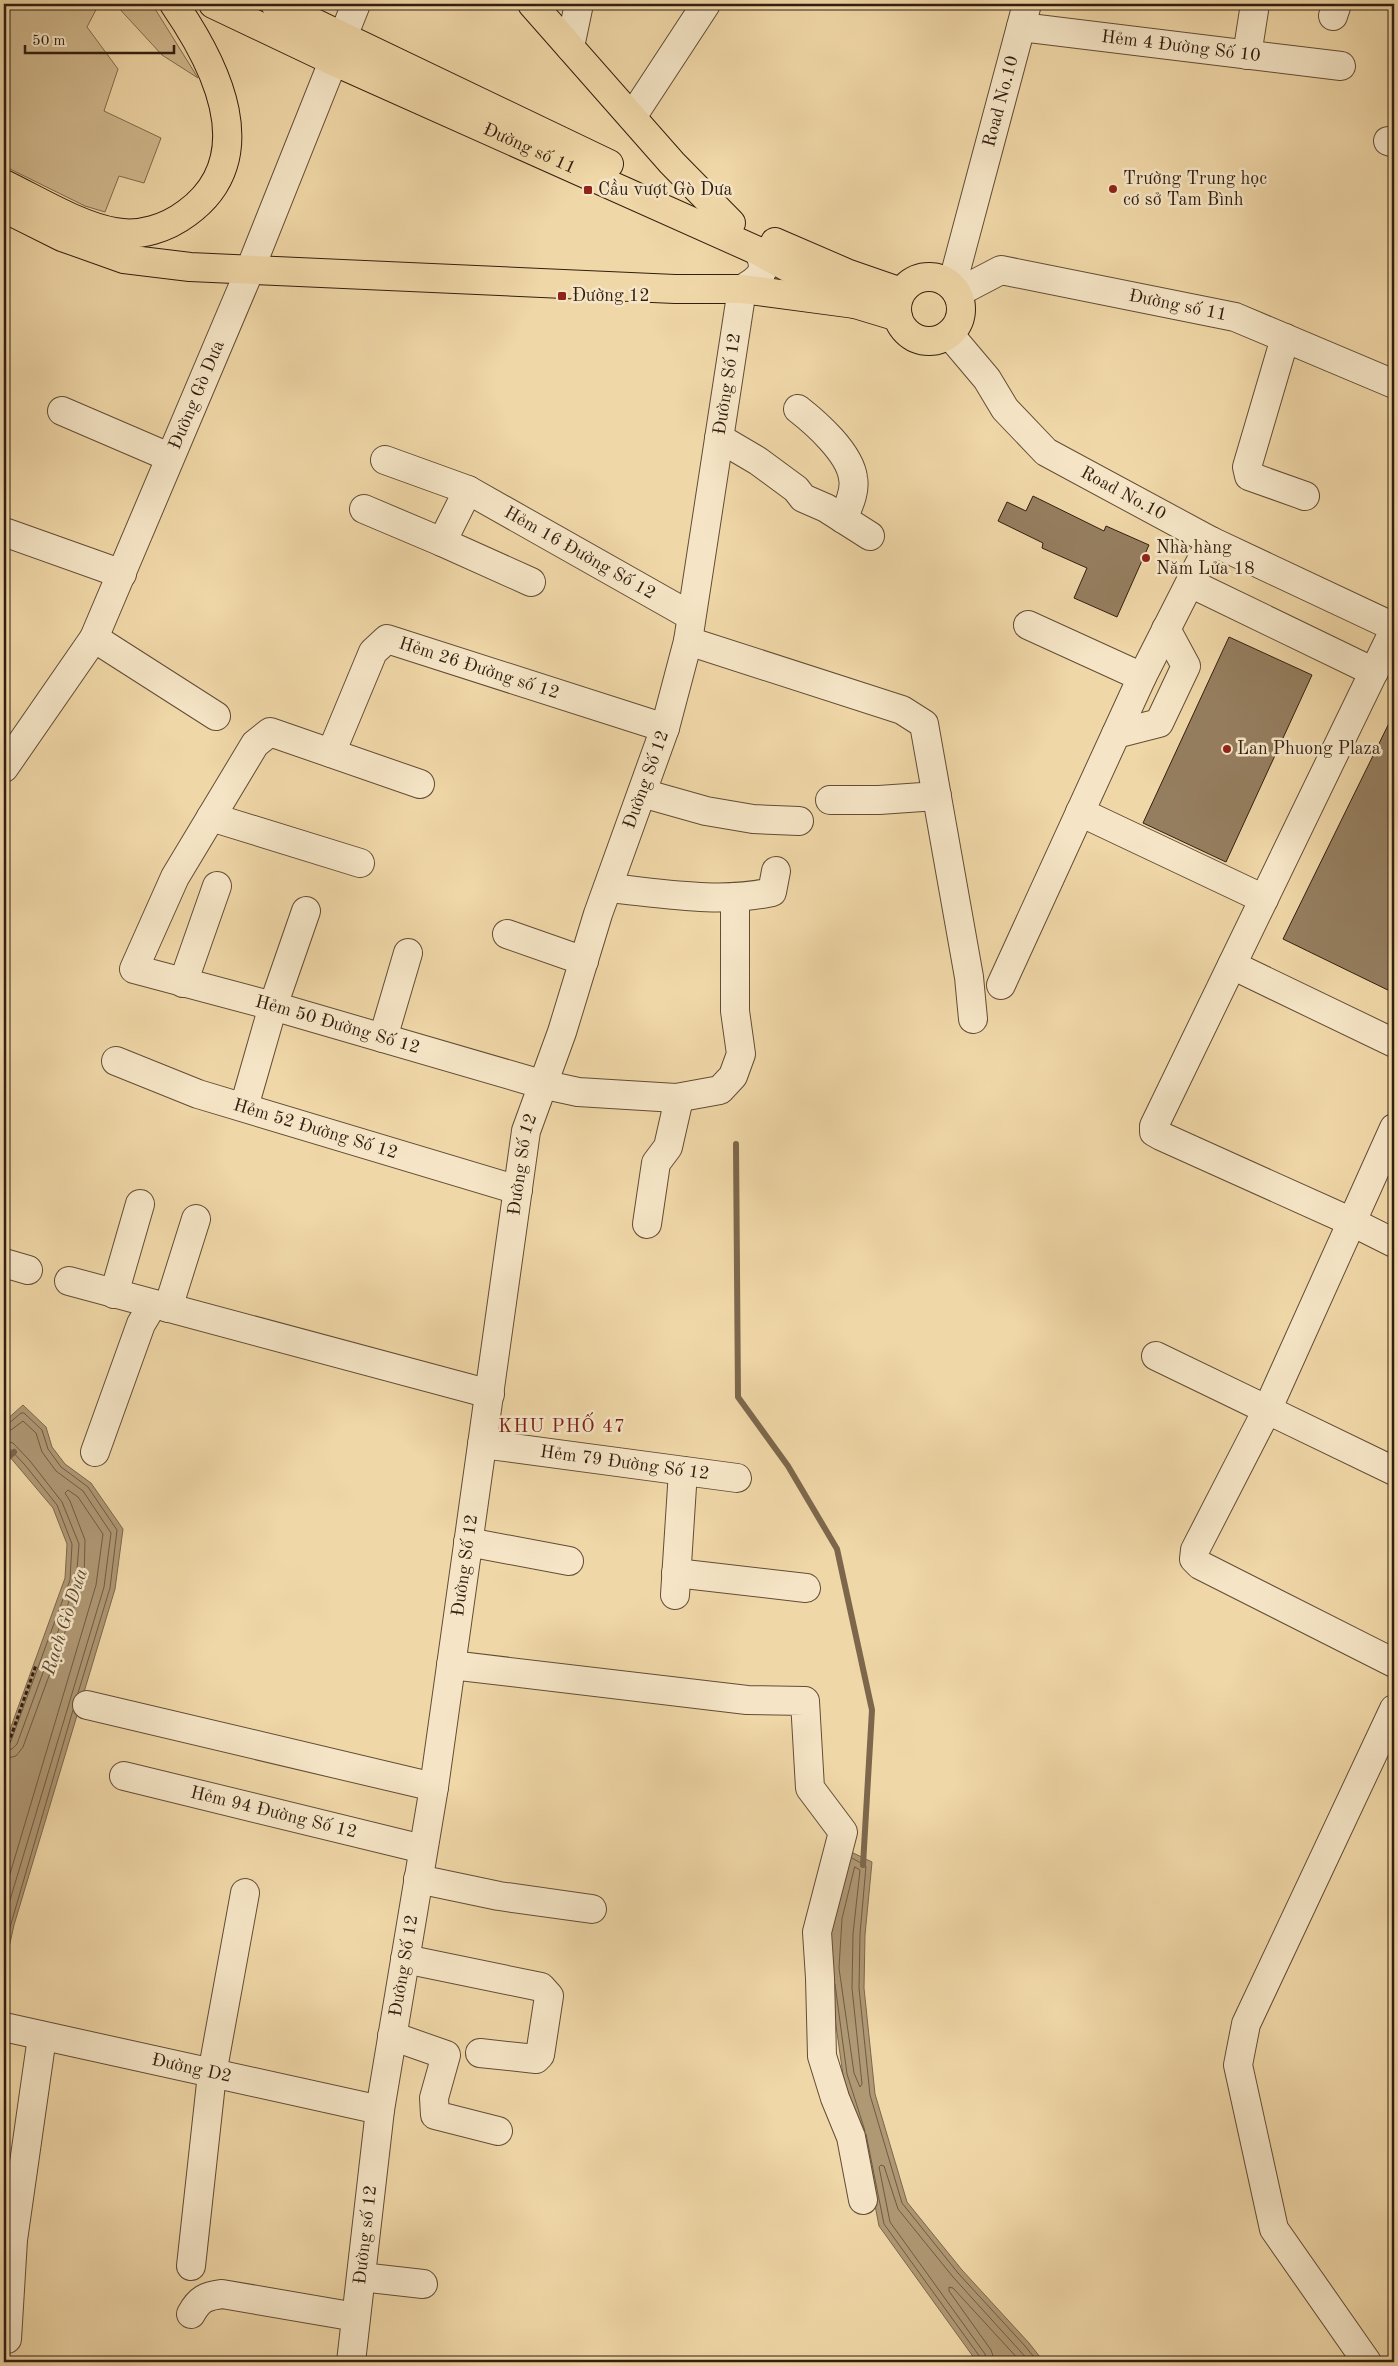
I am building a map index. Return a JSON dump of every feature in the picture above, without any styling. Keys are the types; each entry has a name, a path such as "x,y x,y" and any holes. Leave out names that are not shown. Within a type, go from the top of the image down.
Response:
{"main road":[{"path":"4,184 82,221 116,233 152,231 175,222 193,209 212,189 224,163 228,140 226,111 208,62 174,4"},
{"name":"Đường số 11","path":"213,4 333,61 758,251 854,304 900,305"},
{"name":"Đường số 11","path":"276,4 731,223 849,274 900,305"},
{"path":"532,4 672,163 731,223"},
{"path":"4,208 62,237 124,258 190,267 249,272 675,289 742,289 854,304"},
{"path":"924,277 942,279 954,289 961,306 961,314 958,322 949,334 934,341 918,340 905,331 900,305 908,285 924,277"}],"street":[{"name":"Đường Gò Dưa","path":"4,768 94,638 249,272 356,4"},
{"path":"570,47 578,4"},
{"path":"632,117 706,4"},
{"path":"1247,55 1255,4"},
{"name":"Hẻm 4 Đường Số 10","path":"1024,15 1247,55 1341,66"},
{"name":"Road No.10","path":"954,289 1024,15"},
{"path":"742,289 755,282 763,270 764,262 758,251"},
{"name":"Đường số 11","path":"954,289 1001,270 1234,317 1394,384"},
{"name":"Đường Số 12","path":"380,2110 434,1787 526,1132 541,1084 562,1032 608,888 665,728 690,629 742,289"},
{"name":"Road No.10","path":"949,334 987,379 1005,409 1046,452 1211,540 1394,628"},
{"path":"1285,338 1247,467 1249,476 1305,496"},
{"path":"798,409 817,424 841,451 854,477 851,498 843,519"},
{"path":"62,411 170,457"},
{"path":"719,438 758,461 796,489 803,498 870,536"},
{"name":"Hẻm 16 Đường Số 12","path":"385,460 468,490 690,629 902,710 924,724 969,977 973,1020"},
{"path":"442,542 468,490"},
{"path":"364,509 531,582"},
{"path":"4,532 122,574"},
{"path":"1001,985 1142,677 1211,540"},
{"path":"1190,583 1374,672"},
{"path":"1028,625 1142,677"},
{"path":"1394,628 1154,1126 1154,1132 1161,1136 1352,1222 1394,1243"},
{"path":"1116,734 1159,723 1163,715 1186,666 1166,629"},
{"path":"94,638 216,716"},
{"name":"Hẻm 26 Đường số 12","path":"331,753 374,652 387,639 665,728"},
{"path":"360,863 211,817 255,744 270,732 420,784"},
{"path":"642,793 706,811 753,819 799,821"},
{"path":"830,800 880,800 937,796"},
{"path":"1080,812 1264,899"},
{"name":"Hẻm 50 Đường Số 12","path":"211,817 175,877 134,969 273,1006 541,1084 578,1092 676,1098 720,1090 725,1086 733,1076 741,1054 735,1011 735,897"},
{"path":"608,888 735,897 772,892 776,871"},
{"path":"183,983 218,886"},
{"path":"244,1108 273,1006 306,911"},
{"path":"507,934 584,961"},
{"path":"383,1038 408,953"},
{"path":"1232,965 1394,1043"},
{"name":"Hẻm 52 Đường Số 12","path":"116,1061 198,1094 518,1190"},
{"path":"648,1224 656,1163 668,1147 678,1103 676,1098"},
{"path":"1394,1128 1268,1408 1195,1550 1194,1559 1200,1565 1394,1663"},
{"path":"114,1294 140,1204"},
{"path":"95,1452 141,1324 160,1306 196,1219"},
{"path":"69,1281 490,1394"},
{"path":"1156,1356 1394,1470"},
{"name":"Hẻm 79 Đường Số 12","path":"482,1444 736,1478"},
{"path":"683,1471 676,1584 806,1588"},
{"path":"468,1542 569,1561"},
{"path":"451,1665 747,1700 805,1701 810,1788 842,1832 817,1932 822,2056 835,2098 851,2137 863,2200"},
{"path":"87,1705 434,1787"},
{"path":"1366,2362 1274,2229 1238,2065 1246,2024 1394,1709"},
{"name":"Hẻm 94 Đường Số 12","path":"124,1776 423,1849"},
{"path":"418,1879 499,1896 592,1909"},
{"path":"191,2266 212,2074 245,1893"},
{"path":"405,1959 541,1987 549,1996 540,2055 536,2060 480,2052"},
{"name":"Đường D2","path":"7,2028 380,2110"},
{"path":"392,2036 446,2055 434,2098 435,2115 498,2131"},
{"path":"7,2339 13,2240 42,2037"},
{"name":"Đường số 12","path":"351,2362 380,2110"},
{"path":"361,2277 423,2284"},
{"path":"191,2314 196,2304 206,2296 222,2294 356,2317"}],"path":[{"path":"4,1756 36,1665"}],"shaded area":[{"path":"4,4 99,4 87,27 118,69 104,111 161,138 144,183 119,176 105,212 85,206 4,166"},
{"path":"115,4 152,4 198,78 162,55"}],"water":[{"path":"23,1405 46,1427 52,1447 65,1464 91,1483 123,1529 115,1589 14,1925 4,1970 4,1746 65,1578 67,1544 53,1508 4,1450 4,1422"},
{"path":"845,1849 872,1862 865,1935 864,1988 875,2094 907,2202 962,2270 1044,2362 977,2362 879,2226 863,2143 843,2075 828,1969 831,1918"}],"building":[{"path":"1033,496 1104,531 1106,526 1149,545 1117,617 1074,598 1087,568 1042,548 1043,543 998,521 1007,502 1026,511"},
{"name":"Lan Phuong Plaza","path":"1229,637 1312,675 1226,862 1143,823"},
{"path":"1394,713 1394,993 1283,939"}],"waterway":[{"path":"736,1144 738,1397 788,1466 837,1549 872,1710 863,1865"},
{"name":"Rạch Gò Dưa","path":"4,1461 14,1452"}],"place":[{"name":"Trường Trung học cơ sở Tam Bình","path":"1113,189"},
{"name":"Cầu vượt Gò Dưa","path":"588,190"},
{"name":"Đường 12","path":"562,296"},
{"name":"Nhà hàng Năm Lửa 18","path":"1146,558"},
{"name":"Lan Phuong Plaza","path":"1227,749"}],"district":[{"name":"KHU PHỐ 47","path":"562,1427"}]}
